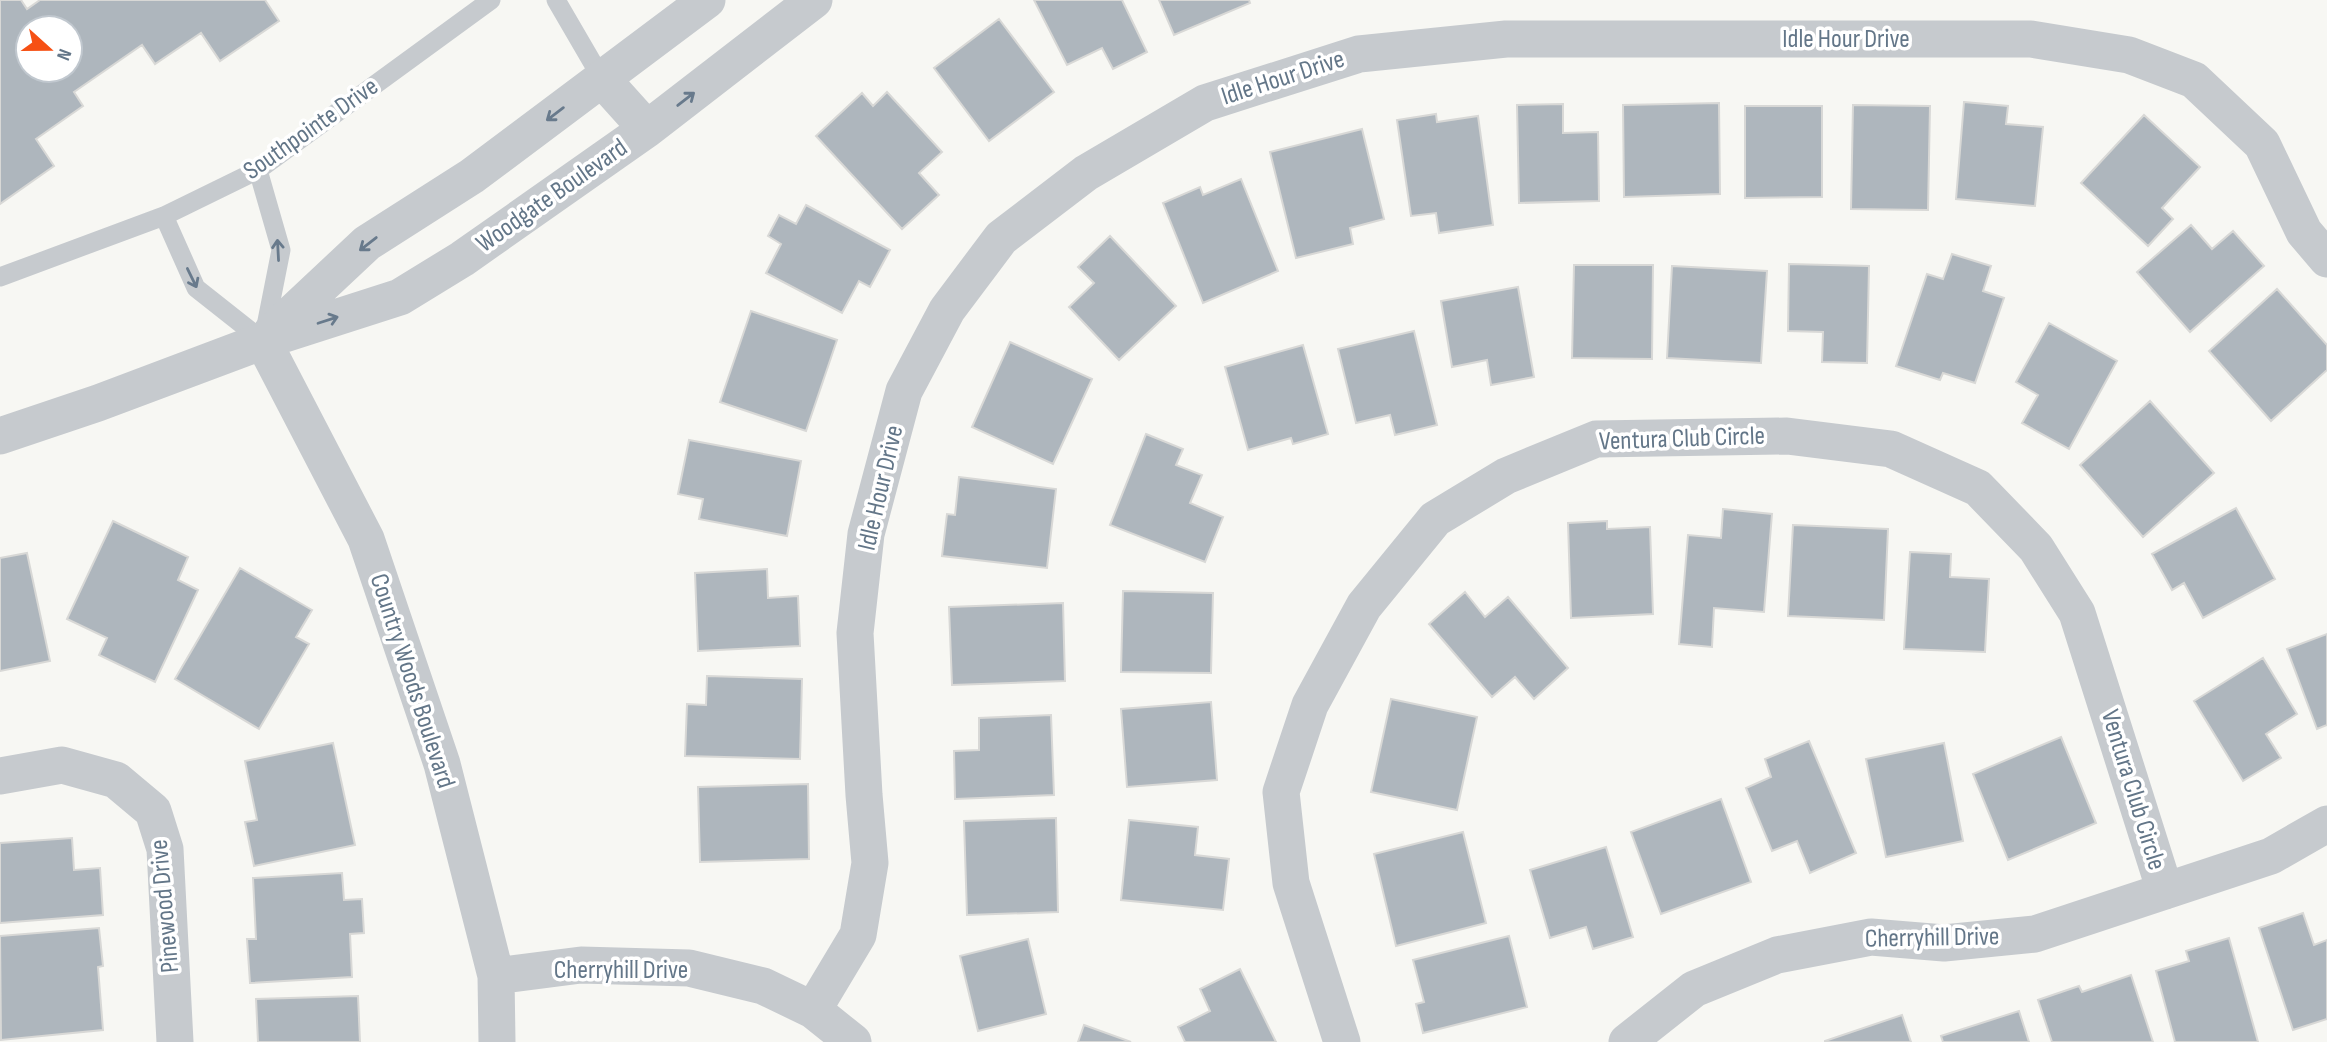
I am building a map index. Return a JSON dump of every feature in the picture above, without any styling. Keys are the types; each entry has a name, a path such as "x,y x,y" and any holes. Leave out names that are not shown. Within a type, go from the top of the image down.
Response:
{"street":[{"name":"Woodgate Boulevard","path":"263,341 367,243 472,176 707,0"},
{"name":"Woodgate Boulevard","path":"0,436 98,403 263,341 400,297 462,259 647,129 814,0"},
{"name":"Idle Hour Drive","path":"813,1010 858,934 870,863 855,634 866,534 904,391 947,310 1001,238 1086,173 1205,103 1359,54 1506,39 2031,39 2129,55 2194,80 2262,144 2304,232 2327,259"},
{"path":"602,79 647,129"},
{"name":"Country Woods Boulevard","path":"263,341 366,538 442,764 496,976 497,1042"},
{"name":"Ventura Club Circle","path":"1342,1042 1291,883 1282,792 1310,705 1364,606 1435,519 1506,476 1596,439 1787,436 1891,449 1978,488 2036,548 2077,613 2165,891"},
{"name":"Pinewood Drive","path":"0,776 62,765 116,780 153,811 165,849 175,1042"},
{"name":"Cherryhill Drive","path":"1627,1042 1694,989 1777,955 1871,937 1944,943 2035,934 2271,856 2327,824"},
{"name":"Cherryhill Drive","path":"496,976 582,965 689,968 763,986 813,1010 853,1042"}],"lane":[{"name":"Southpointe Drive","path":"0,277 164,216 258,170 491,0"},
{"path":"556,0 602,79"},
{"path":"164,216 196,288 263,341 281,250 258,170"}],"building":[{"path":"0,0 21,0 27,9 40,0 265,0 279,21 220,61 201,33 155,64 142,45 74,92 83,106 36,139 54,166 0,204"},
{"path":"1034,0 1122,0 1147,52 1113,69 1102,48 1067,65"},
{"path":"1159,0 1249,0 1250,3 1174,35"},
{"path":"999,19 1054,92 989,141 934,68"},
{"path":"887,92 942,152 919,173 939,195 902,229 816,136 862,93 873,106"},
{"path":"1964,102 2008,106 2006,124 2043,127 2035,206 1956,199"},
{"path":"1719,103 1720,194 1624,197 1623,105"},
{"path":"1563,104 1563,133 1598,132 1599,201 1519,203 1517,105"},
{"path":"1853,105 1930,106 1928,210 1851,209"},
{"path":"1745,106 1822,106 1822,197 1745,198"},
{"path":"1436,114 1437,122 1478,116 1493,225 1439,233 1436,213 1411,216 1397,120"},
{"path":"2144,115 2200,167 2162,208 2173,219 2148,246 2081,183"},
{"path":"1362,129 1384,219 1350,228 1353,244 1296,258 1270,152"},
{"path":"1241,179 1278,271 1203,303 1163,203 1200,187 1203,195"},
{"path":"806,205 890,250 870,287 859,281 842,313 766,273 781,244 768,236 779,215 796,224"},
{"path":"2191,225 2212,249 2233,231 2264,266 2190,332 2137,272"},
{"path":"1110,236 1176,306 1119,360 1069,307 1094,283 1078,267"},
{"path":"1952,254 1991,266 1983,291 2004,298 1975,383 1943,373 1940,380 1896,366 1927,274 1943,279"},
{"path":"1789,264 1869,266 1867,363 1822,362 1823,332 1788,331"},
{"path":"1574,265 1653,265 1652,359 1572,358"},
{"path":"1672,266 1767,271 1761,363 1667,358"},
{"path":"1518,287 1534,377 1491,385 1487,360 1452,367 1441,301"},
{"path":"2277,289 2327,345 2327,370 2271,421 2209,351"},
{"path":"751,311 837,340 806,431 720,402"},
{"path":"2049,323 2117,361 2069,449 2022,423 2038,395 2016,382"},
{"path":"1414,331 1437,425 1395,435 1390,415 1356,423 1338,349"},
{"path":"1010,342 1092,379 1053,464 972,427"},
{"path":"1303,345 1328,434 1293,444 1291,438 1248,450 1225,367"},
{"path":"2150,401 2214,473 2143,537 2080,465"},
{"path":"1146,434 1183,449 1176,465 1202,475 1190,503 1223,517 1205,562 1110,525"},
{"path":"689,440 801,461 787,536 699,519 703,499 678,494"},
{"path":"959,477 1056,489 1047,568 942,556 947,514 955,515"},
{"path":"2236,508 2275,579 2203,618 2184,583 2172,590 2152,554"},
{"path":"1723,509 1772,514 1764,612 1714,608 1712,647 1679,644 1688,535 1721,538"},
{"path":"113,521 188,557 178,580 198,590 155,682 99,655 107,638 67,619"},
{"path":"1607,521 1607,529 1650,527 1653,614 1571,618 1568,523"},
{"path":"1793,525 1888,529 1884,620 1788,616"},
{"path":"1910,552 1951,554 1950,577 1989,579 1985,652 1904,649"},
{"path":"27,553 50,661 0,671 0,558"},
{"path":"240,568 312,610 296,637 309,644 259,729 175,679"},
{"path":"767,569 768,598 798,596 800,646 698,651 695,573"},
{"path":"1123,591 1213,593 1211,673 1121,672"},
{"path":"1465,592 1485,617 1508,597 1568,668 1534,699 1515,677 1492,697 1429,624"},
{"path":"1063,603 1065,681 952,685 949,607"},
{"path":"2327,634 2327,725 2317,729 2287,649"},
{"path":"2263,658 2297,714 2266,734 2281,758 2243,781 2194,701"},
{"path":"707,676 802,679 800,759 685,756 687,704 706,705"},
{"path":"1391,699 1477,717 1457,810 1371,792"},
{"path":"1211,702 1217,780 1127,787 1121,709"},
{"path":"1051,715 1054,795 955,799 954,751 979,750 979,718"},
{"path":"2061,737 2096,823 2008,860 1973,774"},
{"path":"1809,741 1856,853 1810,873 1797,841 1772,851 1746,788 1771,777 1765,759"},
{"path":"333,743 355,845 254,866 245,822 257,820 245,761"},
{"path":"1944,743 1963,841 1886,857 1866,759"},
{"path":"808,784 809,859 700,862 698,787"},
{"path":"1721,799 1751,882 1661,914 1631,832"},
{"path":"1056,818 1058,912 967,915 964,821"},
{"path":"1129,820 1198,827 1195,855 1229,859 1223,910 1121,900"},
{"path":"1463,832 1486,923 1396,946 1374,854"},
{"path":"72,838 74,870 100,868 103,915 0,923 0,843"},
{"path":"1606,847 1633,937 1593,949 1586,927 1550,938 1530,870"},
{"path":"342,873 344,900 362,899 364,933 350,934 352,977 250,983 247,939 256,939 253,878"},
{"path":"2303,913 2314,945 2327,940 2327,1019 2293,1030 2259,928"},
{"path":"99,928 103,966 98,967 103,1030 1,1040 0,936"},
{"path":"1509,936 1527,1007 1423,1033 1416,1004 1424,1002 1413,960"},
{"path":"2229,938 2258,1042 2175,1042 2156,971 2189,961 2186,951"},
{"path":"1028,939 1046,1014 978,1031 960,956"},
{"path":"1240,969 1276,1042 1185,1042 1178,1027 1210,1011 1200,989"},
{"path":"2131,975 2153,1042 2052,1042 2038,1000 2079,986 2082,992"},
{"path":"358,996 360,1042 258,1042 256,999"},
{"path":"2019,1011 2029,1042 1943,1042 1941,1036"},
{"path":"1902,1015 1911,1042 1825,1042 1825,1041"},
{"path":"1084,1025 1131,1042 1078,1042"}]}
